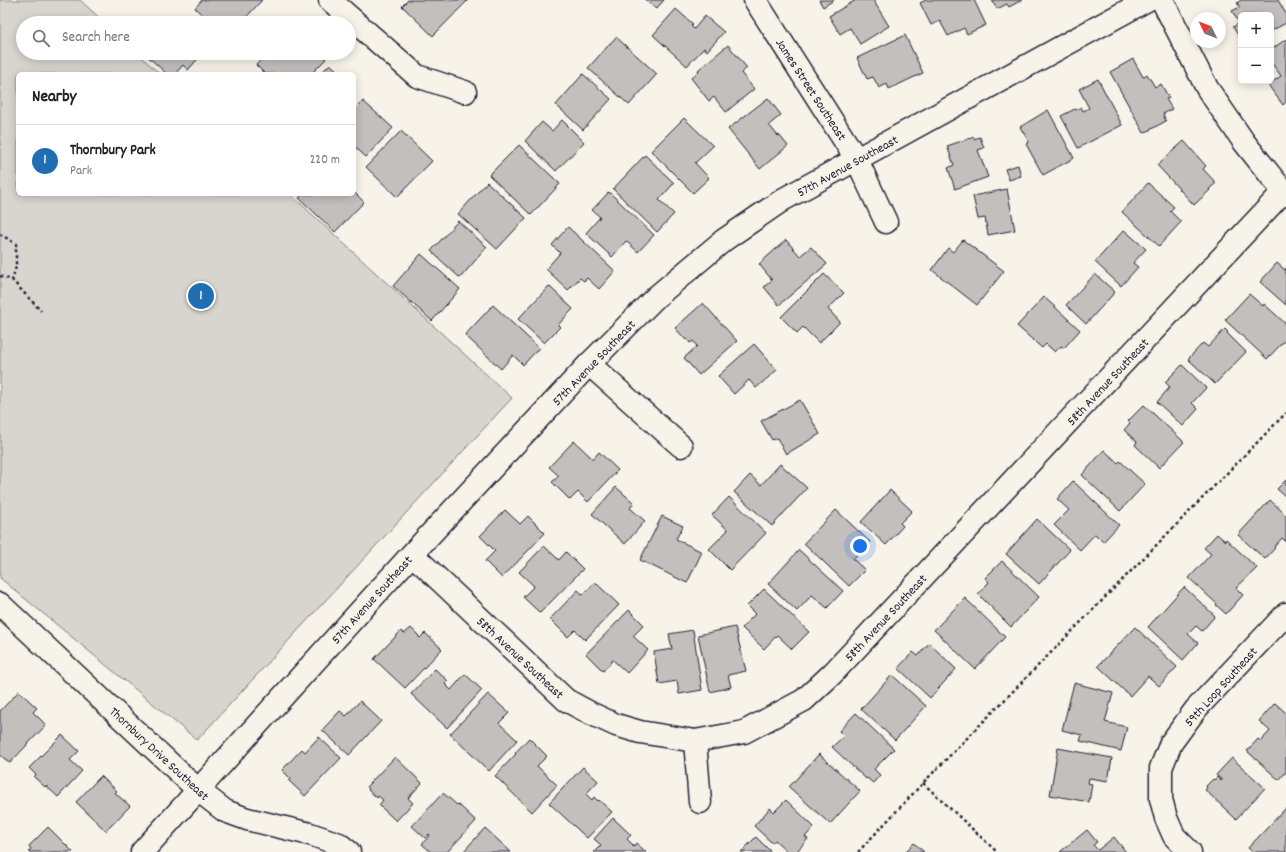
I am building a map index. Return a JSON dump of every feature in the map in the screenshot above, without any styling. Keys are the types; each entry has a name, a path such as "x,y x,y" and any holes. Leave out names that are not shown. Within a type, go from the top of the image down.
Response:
{"street":[{"path":"330,0 348,16"},
{"name":"James Street Southeast","path":"755,0 857,160 886,222"},
{"name":"57th Avenue Southeast","path":"142,852 412,554 589,364 656,297 724,240 784,199 1147,0"},
{"path":"1162,0 1207,88 1244,142 1285,193"},
{"path":"356,23 417,76 465,92"},
{"name":"58th Avenue Southeast","path":"412,554 566,700 590,713 616,725 640,732 696,741 744,732 804,700 826,679 1285,193"},
{"path":"589,364 681,446"},
{"name":"Thornbury Drive Southeast","path":"0,604 198,790 225,811 247,819 310,834 339,844 349,852"},
{"name":"59th Loop Southeast","path":"1190,852 1174,836 1166,818 1161,798 1161,768 1171,744 1196,709 1286,614"},
{"path":"696,741 700,802"}],"path":[{"path":"0,234 16,244 16,267 12,280"},
{"path":"0,276 12,280 41,311"},
{"path":"858,852 923,783 1286,413"},
{"path":"923,783 997,852"}],"shaded area":[{"path":"0,0 80,0 97,16 16,16 16,60 145,60 158,72 16,72 16,196 292,196 512,398 197,740 0,578"}],"building":[{"path":"202,0 262,0 247,16 204,16 195,8"},
{"path":"408,0 468,0 433,36 402,6"},
{"path":"645,0 664,0 656,9"},
{"path":"819,0 834,0 823,7"},
{"path":"856,0 873,0 889,26 860,44 850,28 840,34 829,16"},
{"path":"926,0 974,0 986,25 967,34 964,28 948,36 940,21 931,25 920,3"},
{"path":"992,0 1022,0 1009,7 1007,4 997,9"},
{"path":"1241,0 1278,0 1286,14 1286,23 1274,29 1274,12 1238,12 1238,21 1232,11 1240,7 1237,3"},
{"path":"676,9 693,24 691,26 694,29 705,16 724,32 707,51 704,48 687,66 653,35"},
{"path":"1238,24 1238,35 1233,27"},
{"path":"905,35 923,73 889,89 887,84 879,88 873,77 867,79 857,58"},
{"path":"616,37 657,74 629,105 588,68"},
{"path":"1286,39 1286,102 1283,105 1268,85 1274,84 1274,81 1281,76 1274,66 1274,48"},
{"path":"728,45 747,68 741,73 754,89 726,112 714,97 709,101 691,78 699,71 698,70"},
{"path":"1133,59 1143,77 1147,74 1155,87 1161,84 1169,98 1166,99 1172,109 1163,114 1166,121 1144,133 1110,72"},
{"path":"152,60 197,60 188,70 183,65 177,72 165,72"},
{"path":"261,60 325,60 313,72 263,72 256,65"},
{"path":"330,64 339,72 322,72"},
{"path":"583,74 611,99 583,130 556,105"},
{"path":"1098,79 1122,125 1078,148 1061,116 1081,107 1083,111 1089,108 1079,89"},
{"path":"768,98 781,115 769,125 788,146 760,169 728,129"},
{"path":"363,101 393,128 366,157 356,148 356,108"},
{"path":"1048,110 1074,158 1043,175 1026,144 1029,142 1020,127"},
{"path":"684,118 713,146 695,163 709,178 693,193 651,151"},
{"path":"562,120 584,142 556,171 525,141 542,122 552,131"},
{"path":"401,131 432,161 397,197 366,167"},
{"path":"974,137 974,139 980,137 984,148 978,150 988,177 955,189 948,168 954,165 947,146"},
{"path":"1184,141 1206,166 1203,169 1216,183 1194,205 1157,165"},
{"path":"519,145 560,184 531,215 489,175"},
{"path":"645,155 674,183 659,200 674,214 657,232 613,189"},
{"path":"1018,165 1021,176 1009,180 1005,169"},
{"path":"487,182 526,218 497,249 458,214"},
{"path":"1148,183 1174,207 1170,211 1181,222 1159,246 1122,212"},
{"path":"1007,189 1015,230 988,235 985,218 978,219 973,196"},
{"path":"609,192 654,235 638,252 626,241 612,257 586,233 600,217 592,210"},
{"path":"356,194 364,202 335,232 299,198 301,196 356,196"},
{"path":"458,221 487,247 460,278 431,251"},
{"path":"568,227 615,271 599,289 587,278 584,281 580,278 568,290 546,269 560,253 552,245"},
{"path":"1124,230 1146,249 1133,263 1138,267 1121,286 1095,262"},
{"path":"786,240 800,256 811,247 827,264 779,305 764,287 772,280 759,264"},
{"path":"963,240 1004,271 977,305 932,270 948,248 953,252"},
{"path":"421,254 460,289 432,321 393,286"},
{"path":"1277,263 1285,270 1286,268 1286,305 1260,282"},
{"path":"824,274 844,293 828,309 840,322 819,343 803,327 797,333 781,317"},
{"path":"1095,274 1115,292 1086,324 1066,305"},
{"path":"549,286 573,309 558,325 560,327 544,343 518,319"},
{"path":"1249,294 1263,306 1264,304 1286,324 1286,339 1267,359 1225,320"},
{"path":"1044,297 1080,330 1064,348 1061,346 1055,352 1046,344 1042,348 1017,326"},
{"path":"703,303 737,341 699,375 684,358 697,346 693,341 690,343 687,339 686,340 675,328"},
{"path":"493,305 539,348 523,365 513,355 501,369 465,335"},
{"path":"1225,329 1228,332 1227,333 1246,352 1215,384 1188,359 1203,343 1208,347"},
{"path":"754,344 777,370 756,388 749,380 734,394 718,376"},
{"path":"1182,365 1206,388 1192,403 1198,409 1183,426 1157,402 1170,387 1165,382"},
{"path":"800,400 820,434 786,454 777,438 772,440 761,421"},
{"path":"1144,405 1184,442 1159,468 1135,445 1137,442 1124,430 1130,423 1128,421"},
{"path":"574,441 593,459 599,452 618,470 588,502 578,492 570,500 552,482 559,476 549,467"},
{"path":"1104,450 1118,463 1120,461 1145,484 1120,511 1082,475"},
{"path":"780,464 807,488 772,526 734,492 750,475 761,485"},
{"path":"1286,480 1286,497 1277,489"},
{"path":"1073,481 1119,525 1103,542 1095,534 1080,550 1054,525 1069,510 1057,499"},
{"path":"616,487 634,503 630,508 645,521 625,544 592,514"},
{"path":"890,490 912,511 900,523 903,526 886,545 861,522"},
{"path":"729,497 766,533 730,570 709,549 728,530 712,515"},
{"path":"1270,500 1286,515 1286,542 1282,538 1265,559 1238,535"},
{"path":"505,510 520,524 528,516 545,533 502,578 485,561 495,551 480,536"},
{"path":"836,510 870,542 853,559 865,570 849,586 804,543"},
{"path":"662,516 683,526 676,539 702,552 687,583 640,560"},
{"path":"1037,519 1070,550 1039,584 1006,554"},
{"path":"1217,534 1225,541 1226,539 1257,568 1236,588 1243,595 1226,614 1189,578 1211,554 1204,548"},
{"path":"544,546 559,560 566,552 583,569 540,613 523,597 534,586 519,572"},
{"path":"799,550 843,591 827,608 812,595 797,611 768,584"},
{"path":"1002,561 1039,597 1011,627 978,594 989,582 985,578"},
{"path":"595,582 619,605 585,640 575,630 568,637 550,619 578,590 583,595"},
{"path":"1184,587 1215,616 1202,631 1196,626 1188,634 1198,643 1183,660 1148,627"},
{"path":"764,589 809,632 792,649 777,635 764,649 742,628 755,614 747,606"},
{"path":"965,598 1005,637 975,669 934,630"},
{"path":"629,610 644,625 633,636 648,650 627,673 613,660 603,671 586,654"},
{"path":"735,627 746,671 728,675 731,687 710,692 698,635"},
{"path":"1135,627 1177,667 1159,686 1148,676 1130,696 1098,666"},
{"path":"411,628 420,638 425,633 442,649 405,688 374,659 401,631 404,634"},
{"path":"693,630 702,690 679,694 677,681 659,684 654,652 672,649 669,634"},
{"path":"929,643 956,669 930,698 898,668 913,652 918,656"},
{"path":"435,669 448,681 445,684 451,690 465,674 482,690 447,728 411,694"},
{"path":"892,675 926,706 895,740 861,709"},
{"path":"1074,683 1113,693 1105,722 1127,727 1121,751 1080,741 1082,735 1062,730"},
{"path":"19,691 37,708 33,712 46,725 10,763 0,755 0,711"},
{"path":"488,694 509,713 499,723 517,740 489,771 450,734"},
{"path":"360,701 381,721 349,755 322,730 340,711 346,716"},
{"path":"1275,703 1286,713 1286,772 1279,780 1247,751 1258,739 1261,741 1270,731 1259,721"},
{"path":"856,713 894,749 874,769 880,775 873,783 867,778 866,779 832,747 844,736 839,731"},
{"path":"62,735 79,751 70,760 82,771 58,797 34,777 36,775 29,768"},
{"path":"319,737 341,758 305,796 289,781 291,779 282,770 302,749 305,752"},
{"path":"529,738 547,756 537,766 557,785 532,812 495,776"},
{"path":"1058,748 1112,758 1108,781 1089,778 1088,783 1092,784 1089,802 1050,795"},
{"path":"819,754 860,791 830,824 789,787"},
{"path":"395,757 422,783 408,798 413,803 396,821 379,805 383,800 378,796 377,798 368,790 369,789 367,786"},
{"path":"1232,758 1265,788 1236,819 1205,790 1207,788 1206,786 1213,779 1214,780 1217,777 1221,781 1222,780 1216,775"},
{"path":"583,767 598,781 586,794 592,800 594,797 598,801 599,800 612,812 587,838 549,803"},
{"path":"101,776 117,791 115,793 130,806 106,831 76,802"},
{"path":"443,793 457,805 458,804 476,821 447,852 431,852 422,844 430,835 429,834 425,838 412,826"},
{"path":"786,800 814,827 805,837 808,839 796,852 788,852 775,840 772,843 754,826 770,808 774,812"},
{"path":"1286,808 1286,852 1252,852 1248,848"},
{"path":"613,818 631,835 627,839 634,846 636,843 646,852 594,852 601,845 594,839"},
{"path":"48,827 73,852 28,852 31,849 29,846"},
{"path":"485,828 511,852 463,852"},
{"path":"1087,830 1097,842 1093,845 1098,850 1114,837 1126,852 1060,852"},
{"path":"756,837 771,852 741,852"},
{"path":"914,843 924,852 905,852"}],"place":[{"name":"Thornbury Park","path":"201,296"}]}
